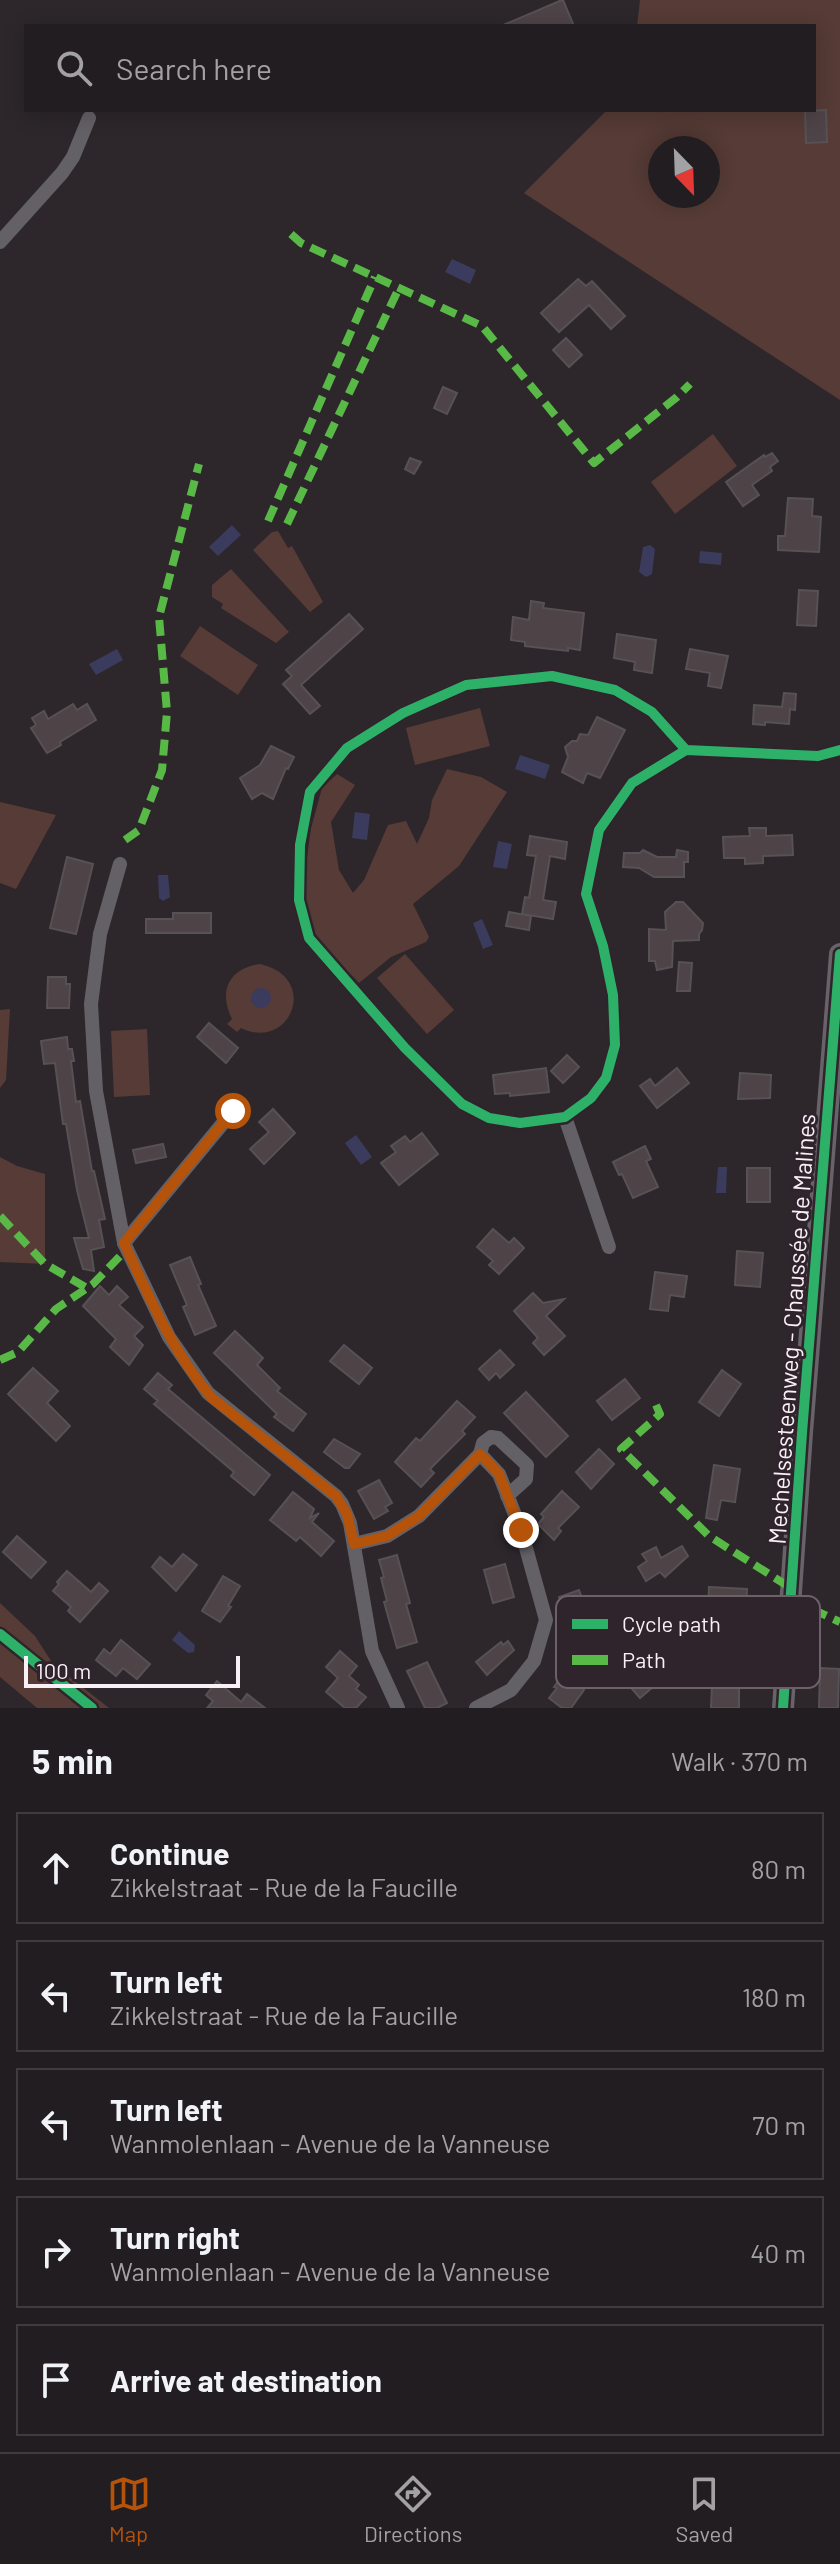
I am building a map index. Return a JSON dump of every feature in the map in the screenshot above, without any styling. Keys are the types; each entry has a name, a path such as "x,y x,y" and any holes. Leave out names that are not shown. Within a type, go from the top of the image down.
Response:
{"main road":[{"name":"Mechelsesteenweg - Chaussée de Malines","path":"791,1596 840,954"},
{"name":"Mechelsesteenweg - Chaussée de Malines","path":"783,1708 784,1688"}],"street":[{"path":"0,242 62,173 73,157 89,118"},
{"path":"686,750 652,712 615,690 552,676 466,685 403,713 347,748 310,792 300,845 299,900 309,938 405,1048 462,1104 489,1118 520,1123 565,1117 591,1098 606,1078 615,1045 613,995 603,946 586,894 599,830 632,783 686,750 818,756 840,750"},
{"path":"818,756 840,765"},
{"path":"120,864 100,934 91,1004 96,1091 124,1243 169,1337 212,1398 336,1496 347,1514 372,1651 398,1708"},
{"path":"124,1243 233,1111"},
{"path":"565,1117 609,1247"},
{"path":"354,1544 387,1536 419,1516 480,1454 483,1443 491,1437 498,1438 527,1465 526,1479 507,1496"},
{"path":"476,1708 511,1690 534,1661 546,1620 521,1530 499,1474 480,1454"}],"shaded area":[{"path":"640,0 840,0 840,400 524,193 605,112 816,112 816,24 637,24"},
{"path":"713,434 737,466 675,514 651,482"},
{"path":"278,531 288,548 292,546 323,602 310,612 253,550 272,532"},
{"path":"231,569 289,632 276,643 221,608 223,604 212,597 212,585"},
{"path":"200,626 258,665 238,695 180,656"},
{"path":"480,708 490,746 415,765 406,728"},
{"path":"447,769 481,777 507,792 459,866 413,904 429,937 426,942 391,957 359,983 313,935 302,893 311,828 322,788 337,774 355,785 331,822 339,870 353,893 364,880 388,825 406,821 417,844 429,818 432,800"},
{"path":"0,802 56,815 16,889 0,883"},
{"path":"405,954 454,1010 427,1034 377,978"},
{"path":"260,964 279,972 290,983 294,997 292,1010 285,1022 273,1030 258,1033 241,1028 237,1032 227,1024 232,1019 226,999 229,982 241,970"},
{"path":"10,1009 6,1080 0,1088 0,1010"},
{"path":"147,1029 150,1095 114,1097 111,1031"},
{"path":"0,1157 17,1166 45,1174 45,1264 0,1262"},
{"path":"0,1603 35,1636 53,1664 109,1708 37,1708 0,1677"}],"water":[{"path":"452,259 476,270 470,284 445,272"},
{"path":"232,525 241,535 218,556 209,547"},
{"path":"650,545 655,549 652,574 646,577 639,572 643,547"},
{"path":"700,551 722,553 721,565 699,563"},
{"path":"117,649 123,660 96,675 89,664"},
{"path":"520,755 550,765 545,779 515,769"},
{"path":"355,812 370,814 367,840 352,838"},
{"path":"498,841 512,844 507,869 493,867"},
{"path":"158,875 168,875 170,897 163,901 159,898"},
{"path":"482,919 493,945 483,949 473,923"},
{"path":"261,988 268,991 271,998 268,1005 261,1008 254,1005 251,998 254,991"},
{"path":"356,1135 372,1157 361,1165 345,1143"},
{"path":"718,1167 727,1167 726,1193 716,1193"},
{"path":"179,1631 195,1645 194,1652 188,1653 172,1640"}],"building":[{"path":"562,0 573,24 506,24"},
{"path":"826,110 827,142 806,143 805,112"},
{"path":"578,279 586,286 592,281 625,316 611,329 589,305 559,332 541,313"},
{"path":"566,338 582,355 569,367 553,350"},
{"path":"443,387 457,393 447,414 434,408"},
{"path":"772,453 778,461 770,467 772,471 752,485 759,495 743,506 726,482 764,455"},
{"path":"410,458 421,462 414,474 405,469"},
{"path":"788,498 813,499 812,516 821,517 819,552 778,550 778,536 785,536"},
{"path":"799,590 818,591 816,626 797,625"},
{"path":"531,601 544,603 543,608 584,613 580,650 525,646 525,642 511,640 513,617 529,620"},
{"path":"349,614 363,629 301,685 320,706 310,714 283,684 292,676 286,670"},
{"path":"617,634 656,640 652,673 634,670 635,662 614,658"},
{"path":"690,649 728,656 721,688 708,686 710,673 686,669"},
{"path":"784,693 796,694 795,710 790,709 789,724 753,724 754,705 782,707"},
{"path":"73,704 77,710 87,704 96,720 47,753 31,728 36,725 32,718 44,711 48,719"},
{"path":"597,717 625,730 600,778 587,773 583,783 562,772 568,757 565,747 577,741 580,734 588,735"},
{"path":"271,746 294,757 273,799 262,793 252,799 240,778 260,765"},
{"path":"749,828 766,828 766,836 792,835 793,855 763,856 763,863 745,864 745,858 724,858 723,837 750,836"},
{"path":"530,836 567,842 565,859 550,856 543,900 556,902 553,919 522,914 525,897 529,898 536,856 527,855"},
{"path":"643,850 657,857 676,857 677,850 688,852 684,877 654,877 639,868 623,867 624,853 640,853"},
{"path":"67,857 93,864 76,934 50,928"},
{"path":"676,902 683,902 703,923 702,930 699,940 673,941 672,967 657,970 655,961 649,961 649,929 666,930 665,912"},
{"path":"509,912 531,916 529,930 506,926"},
{"path":"173,913 211,913 211,933 146,933 146,919 173,919"},
{"path":"679,962 692,963 690,991 677,991"},
{"path":"48,977 66,977 66,984 70,984 69,1008 47,1008"},
{"path":"209,1023 238,1048 226,1063 197,1037"},
{"path":"67,1037 74,1061 71,1061 76,1102 80,1101 92,1171 105,1219 99,1220 104,1247 91,1250 94,1271 83,1269 74,1238 89,1238 66,1124 63,1124 55,1063 44,1064 41,1041"},
{"path":"567,1055 579,1067 563,1083 551,1071"},
{"path":"546,1068 549,1092 510,1096 510,1093 495,1094 493,1075"},
{"path":"677,1068 689,1083 657,1108 640,1086 650,1079 655,1086"},
{"path":"740,1073 771,1075 770,1098 738,1099"},
{"path":"273,1109 295,1133 264,1164 250,1149 269,1132 259,1122"},
{"path":"422,1133 438,1154 399,1185 381,1163 396,1152 391,1146 405,1136 410,1142"},
{"path":"163,1144 166,1157 136,1163 133,1150"},
{"path":"645,1146 651,1159 646,1161 658,1187 633,1198 613,1162"},
{"path":"747,1168 770,1168 770,1202 747,1202"},
{"path":"493,1229 509,1243 514,1238 524,1248 499,1274 489,1265 493,1261 477,1247"},
{"path":"737,1251 763,1253 760,1287 735,1285"},
{"path":"190,1257 216,1326 195,1335 183,1307 187,1305 170,1265"},
{"path":"655,1272 687,1276 684,1297 670,1295 668,1311 650,1309"},
{"path":"100,1286 109,1295 117,1286 128,1297 119,1305 143,1327 134,1336 143,1345 129,1365 110,1347 116,1339 83,1306"},
{"path":"533,1293 543,1303 564,1299 546,1316 565,1336 544,1355 533,1343 538,1338 514,1311"},
{"path":"235,1331 263,1358 257,1365 280,1388 277,1391 306,1414 293,1431 274,1417 277,1414 214,1353"},
{"path":"344,1345 372,1368 359,1384 330,1361"},
{"path":"500,1350 514,1365 500,1378 496,1373 489,1380 479,1369"},
{"path":"33,1368 58,1391 47,1403 70,1426 56,1441 8,1394"},
{"path":"722,1370 741,1384 719,1416 699,1402"},
{"path":"158,1373 172,1385 168,1389 270,1475 254,1495 231,1476 234,1472 154,1404 158,1401 144,1389"},
{"path":"625,1379 640,1398 612,1420 597,1401"},
{"path":"526,1392 568,1436 546,1457 504,1413"},
{"path":"457,1401 475,1417 462,1431 465,1434 430,1469 434,1473 421,1487 395,1462 416,1438 420,1441"},
{"path":"334,1439 360,1454 349,1468 324,1452"},
{"path":"599,1449 614,1464 591,1489 576,1472"},
{"path":"714,1465 740,1469 735,1502 721,1500 717,1520 706,1518"},
{"path":"379,1480 392,1503 385,1507 388,1511 374,1519 358,1491"},
{"path":"562,1491 579,1507 558,1528 561,1531 554,1540 538,1524 544,1517 541,1514"},
{"path":"293,1492 314,1509 310,1518 319,1513 312,1522 334,1541 321,1556 300,1537 296,1541 270,1520"},
{"path":"17,1536 46,1562 31,1578 3,1552"},
{"path":"682,1546 688,1556 665,1577 660,1572 646,1581 638,1567 647,1561 642,1554 656,1547 661,1558"},
{"path":"183,1554 197,1565 176,1591 152,1567 160,1557 172,1567"},
{"path":"397,1555 417,1642 397,1648 384,1602 387,1601 379,1560"},
{"path":"505,1564 514,1597 493,1603 484,1570"},
{"path":"67,1571 91,1592 99,1583 108,1591 80,1622 68,1611 71,1607 53,1591"},
{"path":"223,1576 240,1586 220,1622 202,1611"},
{"path":"709,1587 747,1589 747,1596 709,1596"},
{"path":"579,1590 581,1596 562,1596"},
{"path":"121,1640 150,1664 137,1679 123,1668 116,1676 96,1660 104,1649 110,1654"},
{"path":"508,1641 514,1650 487,1675 476,1662 501,1642 503,1645"},
{"path":"340,1651 357,1666 349,1676 359,1685 356,1689 366,1697 356,1708 345,1708 326,1692 338,1678 326,1667"},
{"path":"427,1662 447,1703 437,1708 425,1708 407,1671"},
{"path":"820,1668 839,1669 838,1708 819,1708"},
{"path":"217,1681 241,1702 247,1694 265,1708 207,1708 213,1701 206,1695"},
{"path":"557,1688 584,1690 571,1708 562,1708 549,1698"},
{"path":"631,1688 652,1688 640,1698"},
{"path":"712,1688 739,1688 739,1708 711,1708"}],"marked path":[{"path":"291,234 301,243 482,326 594,463 690,384"},
{"path":"268,521 375,277"},
{"path":"287,524 399,288"},
{"path":"125,840 139,830 162,770 167,712 159,617 199,464"},
{"path":"0,1216 45,1264 87,1288"},
{"path":"0,1360 18,1352 56,1309 93,1284 127,1249"},
{"path":"656,1405 660,1414 621,1449 709,1536 791,1588"},
{"path":"820,1613 840,1622"}],"cycle path":[{"path":"686,750 632,783 599,830 586,894 603,946 613,995 615,1045 606,1078 591,1098 565,1117 520,1123 489,1118 462,1104 405,1048 309,938 299,900 300,845 310,792 347,748 403,713 466,685 552,676 615,690 652,712 686,750 818,756 840,750"},
{"path":"791,1596 840,954"},
{"path":"0,1634 92,1708"},
{"path":"783,1708 784,1688"}],"route":[{"path":"233,1111 124,1243 169,1337 199,1382 212,1398 336,1496 347,1514 354,1544 387,1536 419,1516 480,1454 499,1474 521,1530"}]}
